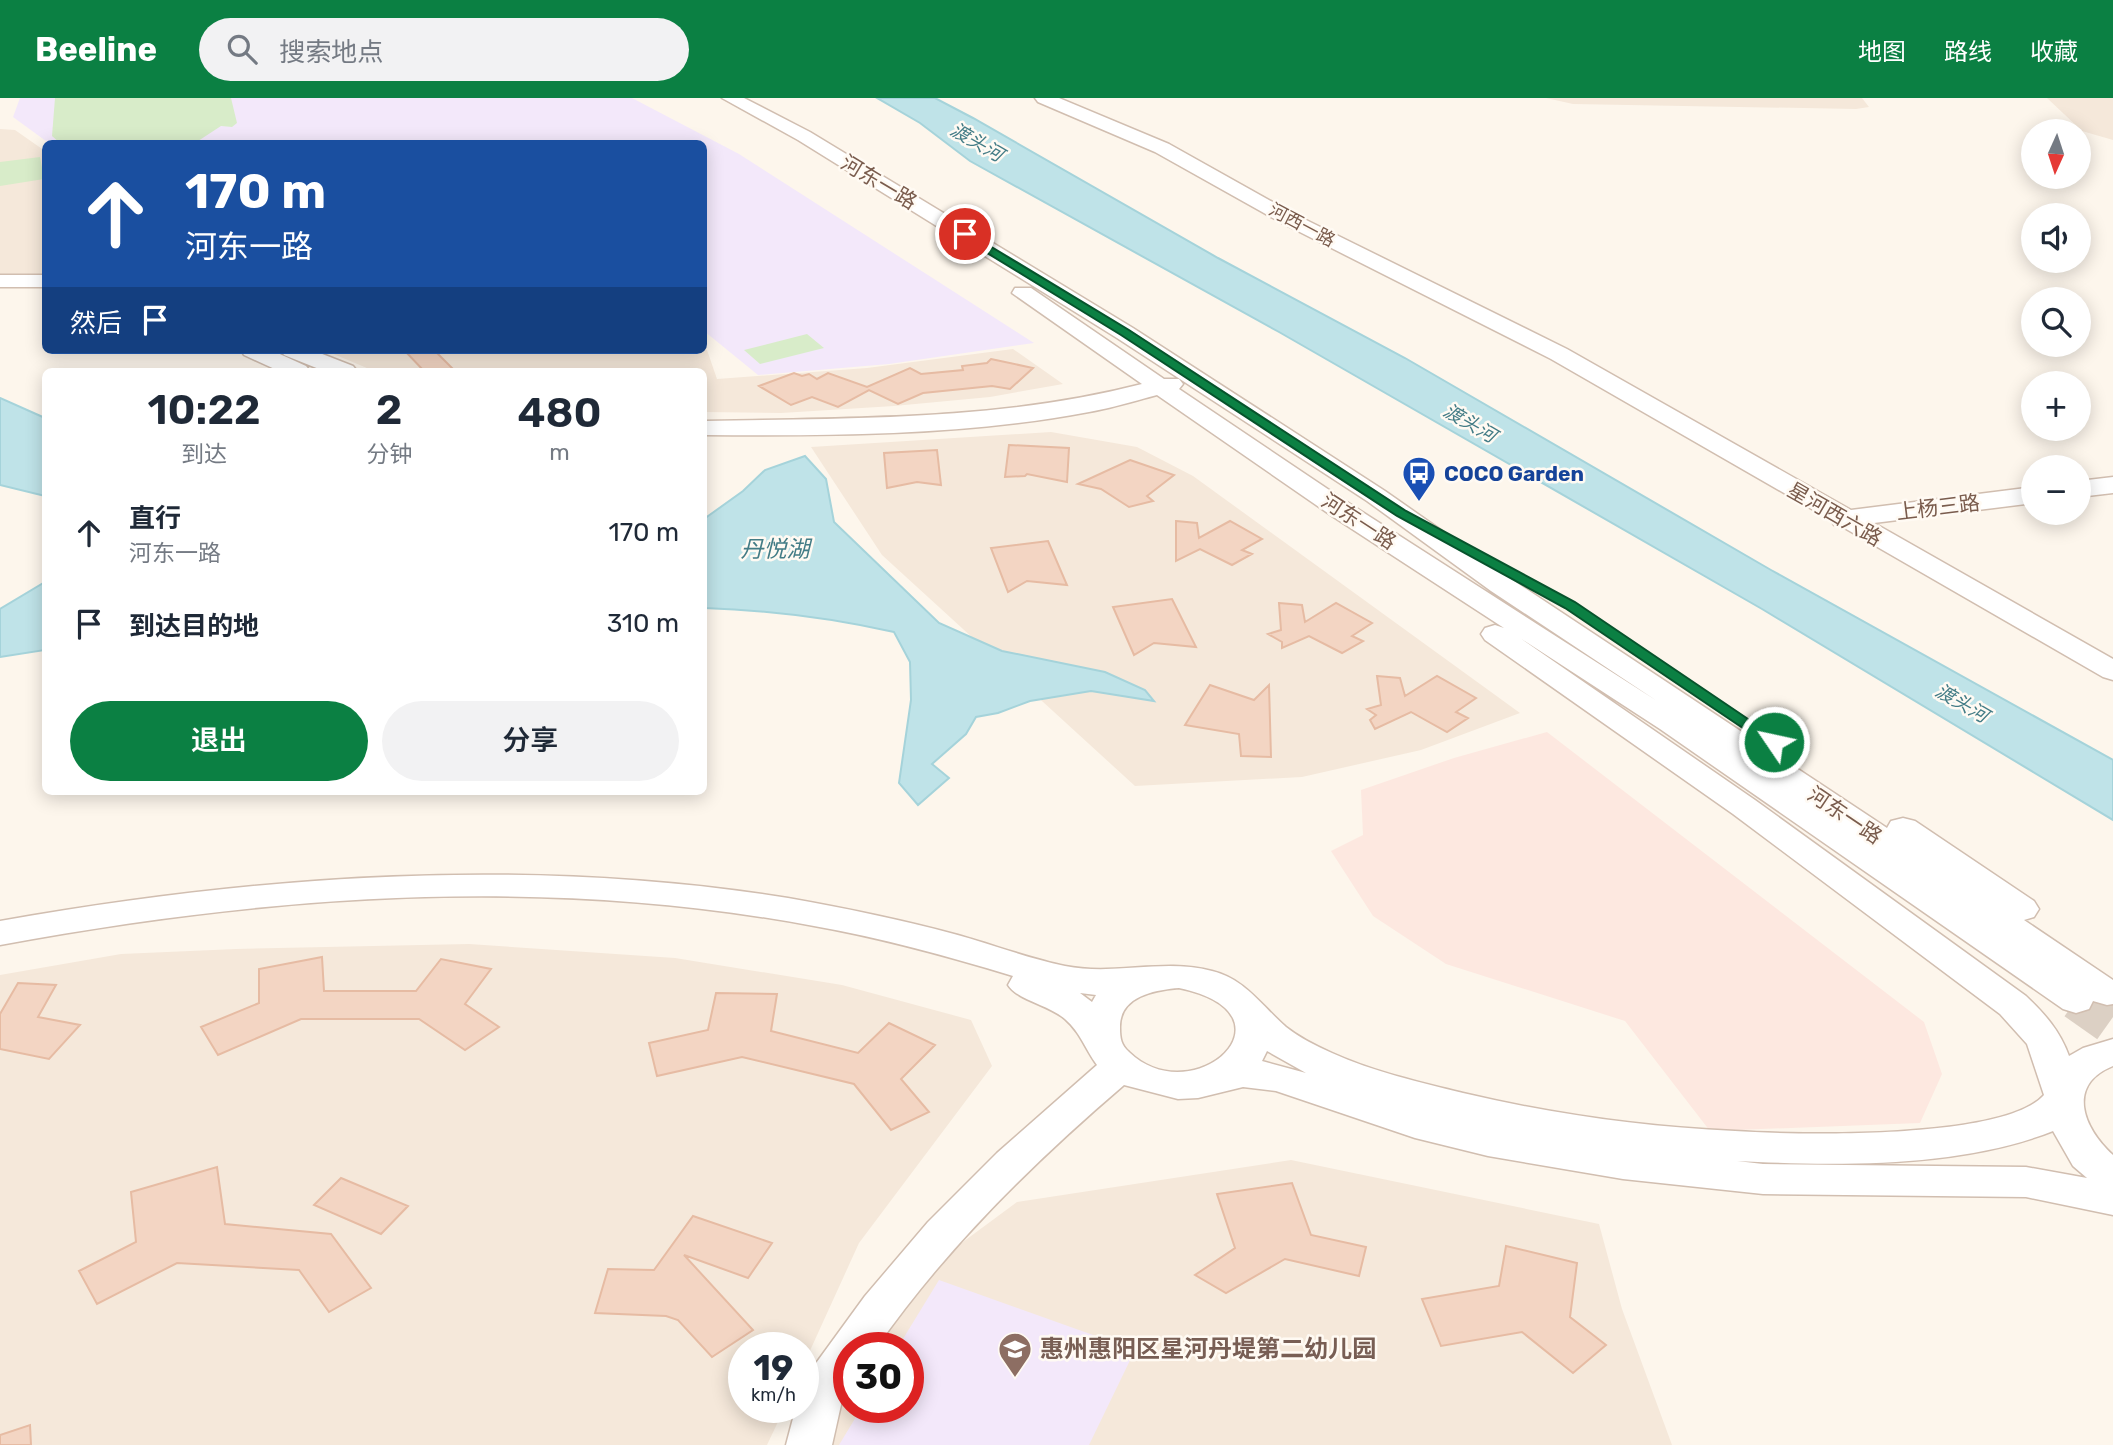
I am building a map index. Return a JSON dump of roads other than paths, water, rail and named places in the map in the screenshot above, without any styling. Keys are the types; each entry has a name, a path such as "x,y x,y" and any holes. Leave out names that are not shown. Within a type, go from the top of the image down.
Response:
{"street":[{"name":"河东一路","path":"706,98 783,138 929,228 1341,510 1671,723 2076,1000"},
{"name":"河东一路","path":"731,98 804,136 1186,373 1401,513 1501,584 1696,713 2110,983"},
{"name":"河西一路","path":"1044,98 1162,148 1287,218 1559,354"},
{"path":"0,281 42,281"},
{"path":"0,290 42,291"},
{"path":"261,354 291,368"},
{"path":"302,354 337,368"},
{"name":"星河西六路","path":"1559,354 1843,519 2113,671"},
{"path":"707,428 889,425 991,419 1090,405 1152,382 1186,373"},
{"path":"707,417 845,413 1038,399 1152,382"},
{"path":"2091,488 2113,485"},
{"name":"上杨三路","path":"1843,519 2021,497"},
{"path":"1341,510 1486,628 1744,807 1989,985 2034,1026 2045,1042 2064,1097 2069,1125 2087,1154 2113,1179"},
{"path":"0,933 171,903 348,886 453,884 633,890 817,914 1074,979 1103,983 1143,981 1175,975 1200,979 1232,993 1241,1000 1253,1016 1283,1044 1316,1062 1398,1091 1540,1124 1609,1136 1684,1144 1810,1149 1936,1143 1983,1136 2044,1118 2064,1097 2073,1074 2094,1058 2113,1052"},
{"path":"0,948 147,922 447,899 625,907 761,923 835,937 1056,993 1079,1009 1100,1033 1107,1051 1121,1066 1142,1078 1167,1084 1193,1084 1244,1073 1280,1078 1415,1124 1488,1141 1623,1164 1763,1179 2026,1182 2113,1199"},
{"path":"1100,1033 1101,1015 1111,999 1128,986 1143,981"},
{"path":"1218,1079 1238,1068 1251,1052 1256,1034 1253,1016"},
{"path":"861,1332 939,1235 1056,1121 1121,1066"},
{"path":"809,1445 822,1390 833,1374"}],"water":[{"name":"渡头河","path":"877,98 935,98 973,118 1218,258 1405,358 1771,570 2113,760 2113,820 1762,609 1279,332 970,161 920,123"},
{"path":"0,398 42,417 42,495 0,485"},
{"name":"丹悦湖","path":"805,456 826,479 834,522 939,623 1002,651 1105,672 1145,690 1154,701 1091,691 1030,701 998,713 976,717 966,734 932,764 949,778 918,805 899,783 911,700 910,662 894,632 799,616 707,608 707,517 743,491 765,470"},
{"path":"42,584 42,650 0,657 0,609"}],"tunnel":[{"path":"2076,1000 2113,1026"}],"place":[{"name":"COCO Garden","path":"1419,503"},
{"name":"惠州惠阳区星河丹堤第二幼儿园","path":"1015,1379"}]}
